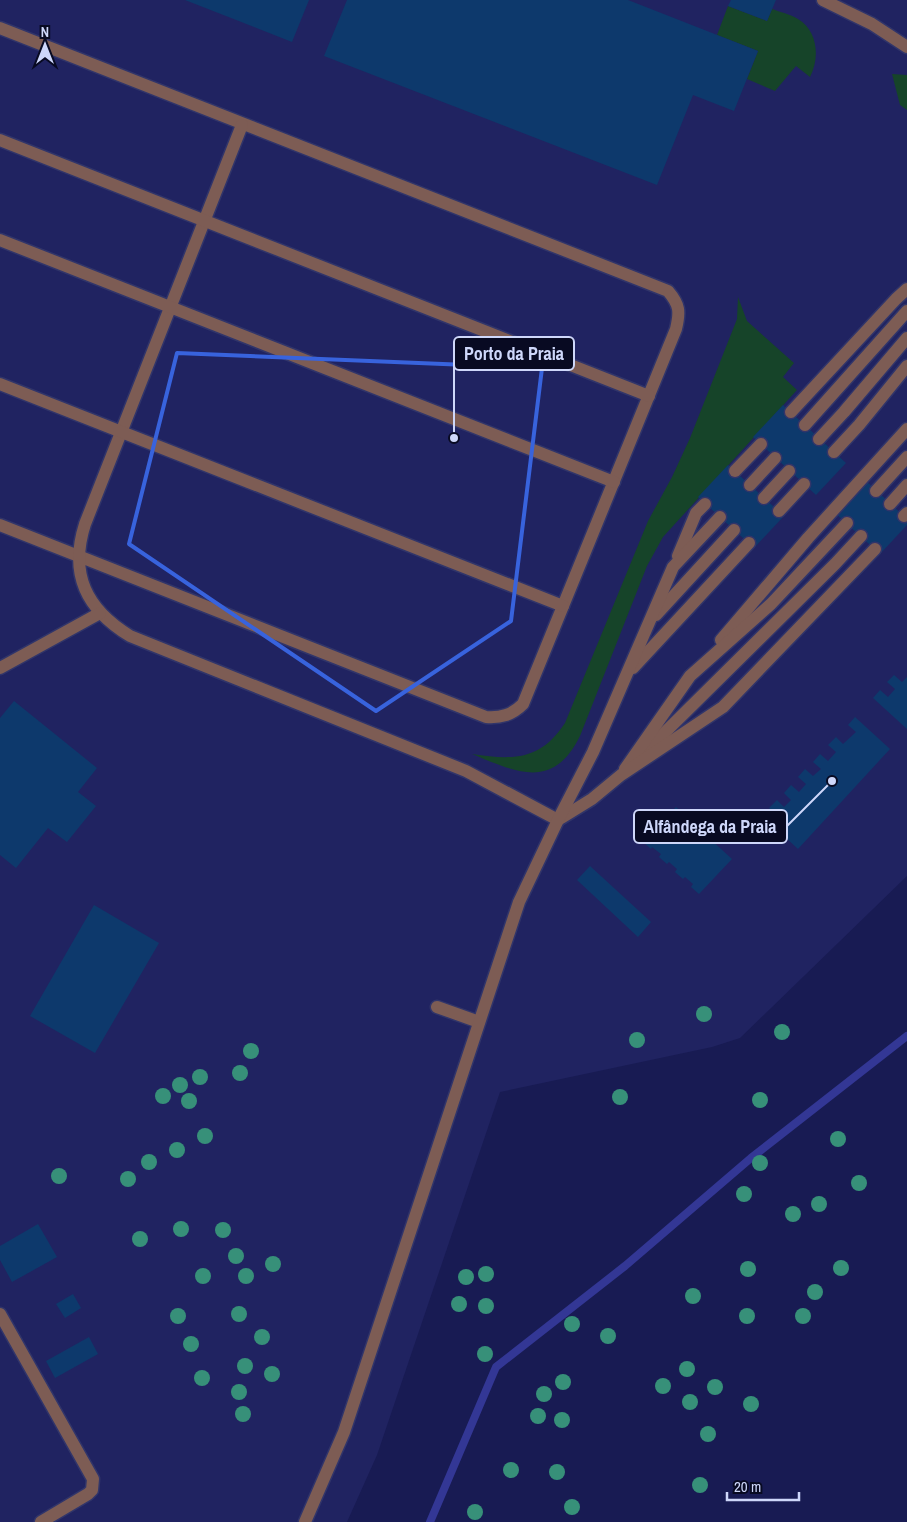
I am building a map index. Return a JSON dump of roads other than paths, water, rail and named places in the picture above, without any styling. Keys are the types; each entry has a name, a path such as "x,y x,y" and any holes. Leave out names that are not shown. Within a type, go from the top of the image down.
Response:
{"lane":[{"path":"822,0 872,24 907,48"},
{"path":"0,28 242,125 668,291 676,300 679,315 676,329 523,704 508,715 497,718 486,717 0,525"},
{"path":"242,125 85,524 80,540 79,556 81,576 88,596 112,626 130,636 466,771 558,820"},
{"path":"0,140 649,396"},
{"path":"0,240 614,482"},
{"path":"791,412 907,289"},
{"path":"805,426 907,311"},
{"path":"819,439 907,338"},
{"path":"834,452 859,426 907,366"},
{"path":"0,384 563,606"},
{"path":"621,775 690,676 808,538 907,430"},
{"path":"735,472 761,444"},
{"path":"876,491 907,457"},
{"path":"750,485 775,458"},
{"path":"764,498 789,471"},
{"path":"778,512 804,484"},
{"path":"890,504 907,485"},
{"path":"305,1522 344,1432 519,902 593,752 696,513 705,504"},
{"path":"673,567 720,517"},
{"path":"690,676 771,604 847,524"},
{"path":"650,622 734,530"},
{"path":"558,820 592,799 621,775 828,571 861,536"},
{"path":"626,676 748,544"},
{"path":"621,775 723,707 875,549"},
{"path":"0,668 100,613"},
{"path":"436,1007 479,1022"},
{"path":"0,1314 93,1479 92,1490 88,1494 41,1522"}],"waterway":[{"path":"430,1522 496,1367 625,1266 751,1158 907,1036"}],"place":[{"name":"Porto da Praia","path":"454,438"},
{"name":"Alfândega da Praia","path":"832,781"}]}
